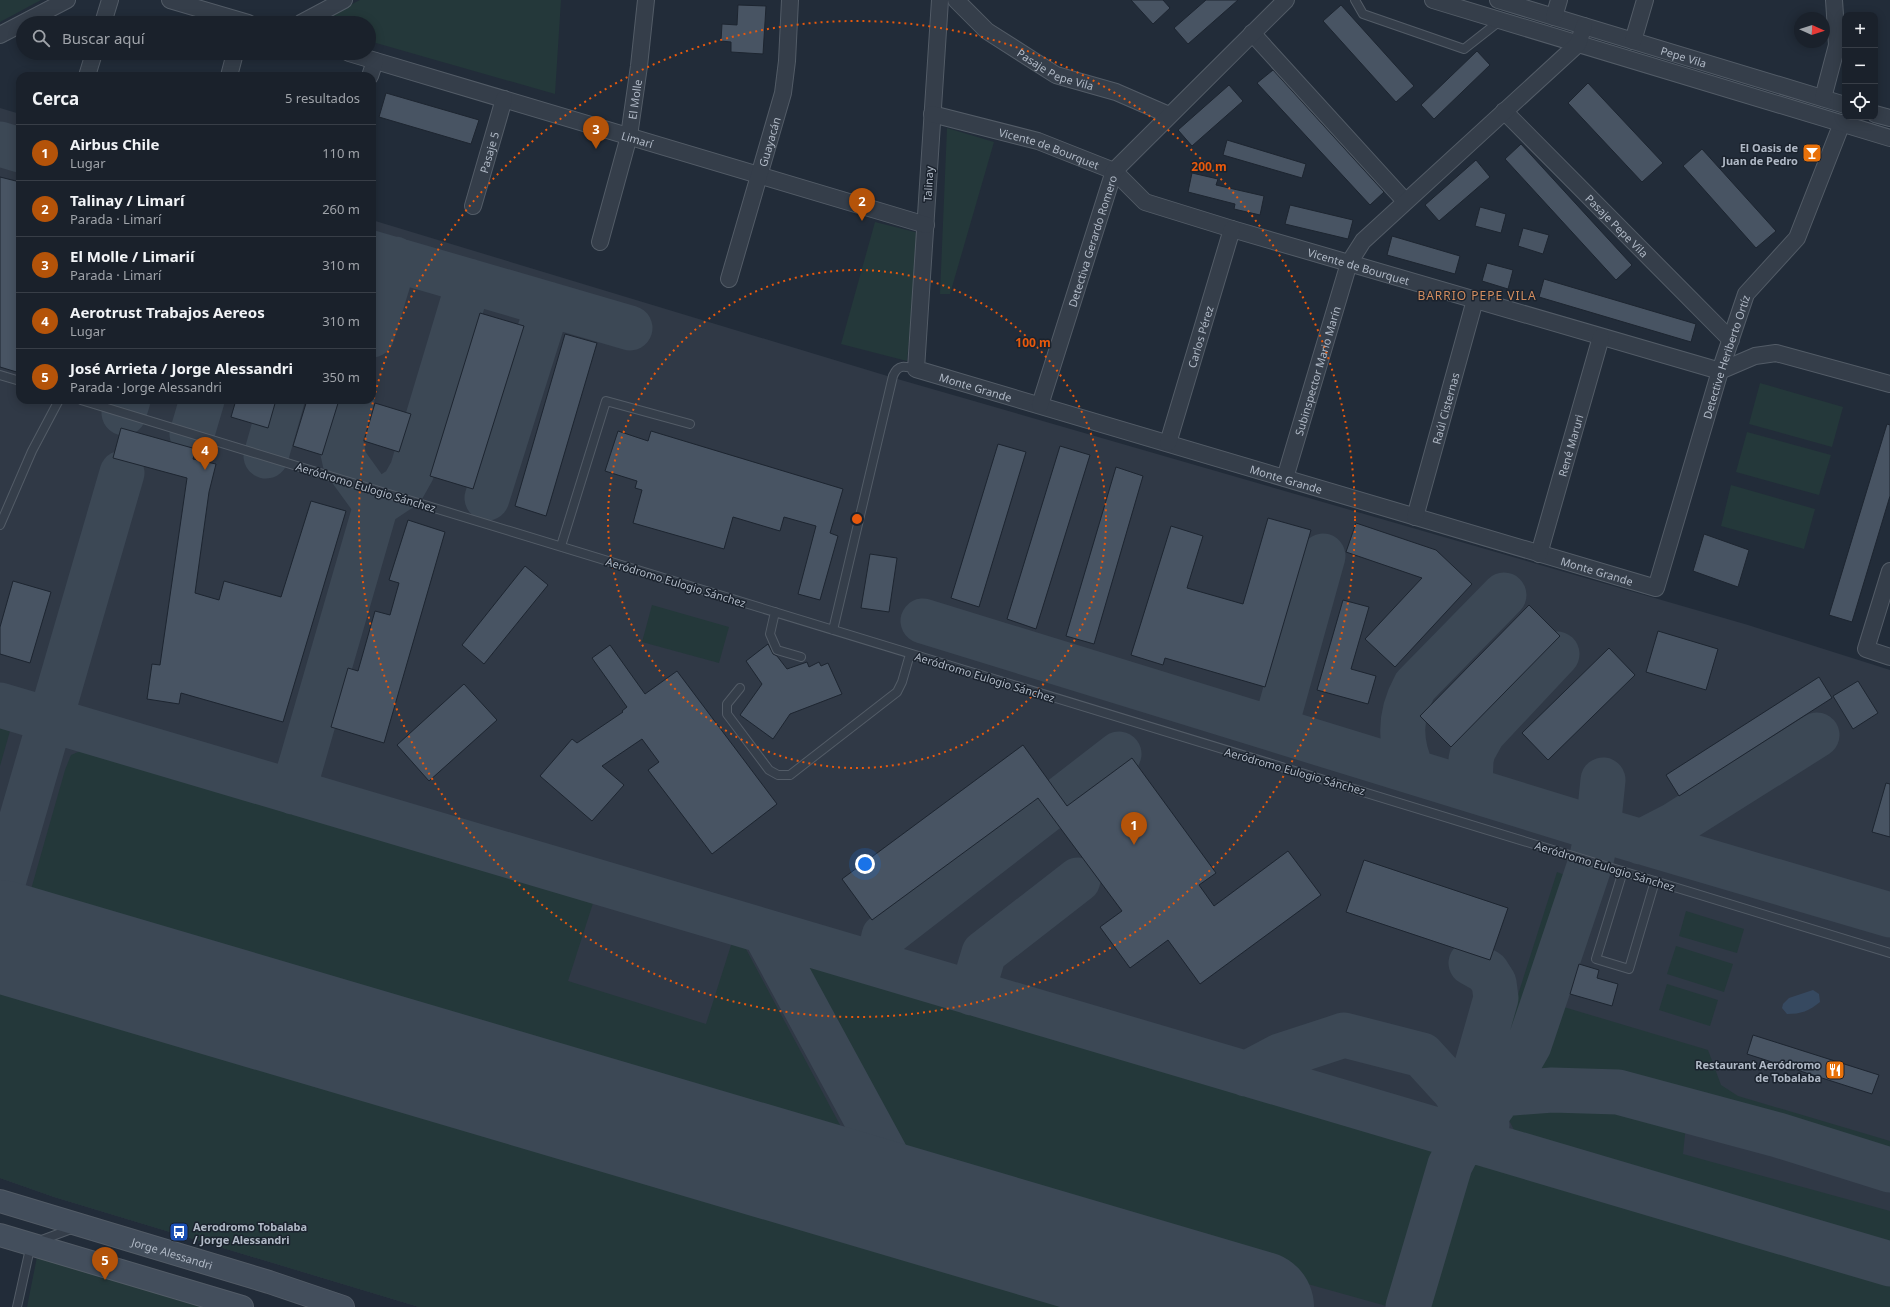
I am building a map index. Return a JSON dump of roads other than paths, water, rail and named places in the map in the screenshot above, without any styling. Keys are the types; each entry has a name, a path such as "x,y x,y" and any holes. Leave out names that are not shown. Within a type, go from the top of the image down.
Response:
{"main road":[{"name":"Jorge Alessandri","path":"0,1201 269,1282 343,1307"},
{"path":"0,1235 234,1306"}],"street":[{"path":"37,16 68,0"},
{"path":"105,16 110,0"},
{"path":"170,0 222,16"},
{"path":"314,16 344,0"},
{"name":"El Molle","path":"600,242 629,136 639,66 646,0"},
{"name":"Guayacán","path":"729,279 784,93 790,0"},
{"name":"Talinay","path":"916,369 940,0"},
{"name":"Pasaje Pepe Vila","path":"956,0 987,31 1056,74 1116,92 1169,114"},
{"name":"Detectiva Gerardo Romero","path":"1040,406 1114,171 1169,114 1286,0"},
{"name":"Pepe Vila","path":"1433,0 1467,5 1501,20 1890,138"},
{"name":"Pepe Vila","path":"1498,0 1842,104"},
{"path":"1554,17 1559,0"},
{"path":"1633,41 1645,0"},
{"path":"1823,98 1837,45 1834,0"},
{"path":"1349,263 1362,241 1578,44 1584,26"},
{"path":"0,35 16,27"},
{"path":"1252,33 1405,202"},
{"path":"88,72 92,60"},
{"path":"230,72 233,60"},
{"name":"Limarí","path":"372,60 926,225"},
{"path":"371,72 375,61"},
{"path":"1777,104 1784,86"},
{"name":"Pasaje 5","path":"474,206 504,99"},
{"name":"Pasaje Pepe Vila","path":"1504,112 1731,340"},
{"name":"Vicente de Bourquet","path":"932,114 1038,141 1114,171 1145,202 1232,229 1720,371"},
{"path":"1878,115 1890,118"},
{"name":"Detective Heriberto Ortíz","path":"1656,588 1720,371 1746,294 1797,238 1842,123"},
{"name":"Carlos Pérez","path":"1168,444 1232,229"},
{"name":"Subinspector Mario Marín","path":"1285,478 1349,263"},
{"name":"Raúl Cisternas","path":"1415,517 1475,300"},
{"name":"René Maruri","path":"1539,554 1601,337"},
{"path":"1720,371 1754,356 1776,352 1890,382"},
{"name":"Monte Grande","path":"916,369 1656,588"},
{"path":"1890,571 1866,649 1890,657"}],"lane":[{"path":"1355,0 1363,14 1464,49 1501,20"},
{"path":"833,630 893,376 896,369 901,366 916,369"},
{"path":"0,375 16,380"},
{"path":"561,546 606,401 690,424"},
{"path":"0,525 32,451 57,404"},
{"name":"Aeródromo Eulogio Sánchez","path":"94,404 1890,953"},
{"path":"775,612 770,634 778,650 801,657"},
{"path":"740,688 727,704 727,714 769,770 778,775 790,775 897,692 910,654"},
{"path":"1623,871 1596,959 1629,969 1655,881"},
{"path":"17,1307 31,1244 81,1226"}],"water":[{"path":"1813,990 1819,994 1820,1002 1812,1008 1801,1013 1787,1014 1782,1008 1783,1004 1789,998"}],"place":[{"name":"El Molle / Limarií","path":"596,149"},
{"name":"El Oasis de Juan de Pedro","path":"1812,153"},
{"name":"Talinay / Limarí","path":"862,221"},
{"name":"Aerotrust Trabajos Aereos","path":"205,470"},
{"name":"Airbus Chile","path":"1134,845"},
{"name":"Restaurant Aeródromo de Tobalaba","path":"1835,1070"},
{"name":"Aerodromo Tobalaba / Jorge Alessandri","path":"179,1232"},
{"name":"José Arrieta / Jorge Alessandri","path":"105,1280"}],"district":[{"name":"BARRIO PEPE VILA","path":"1477,295"}]}
